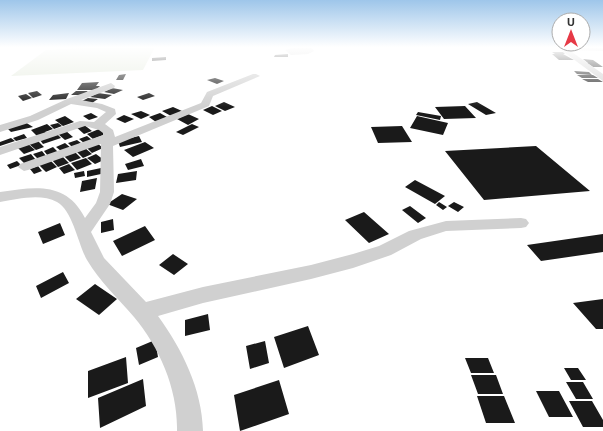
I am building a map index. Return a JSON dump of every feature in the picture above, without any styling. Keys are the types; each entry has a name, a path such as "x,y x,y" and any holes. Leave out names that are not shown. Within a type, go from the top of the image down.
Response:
{"street":[{"path":"587,67 603,78"},
{"path":"589,67 603,68"},
{"path":"24,167 108,140 206,104 206,100 210,94 256,76"},
{"path":"0,129 34,118 111,86"},
{"path":"70,102 99,106 111,111 108,116 98,122 100,127"},
{"path":"0,151 84,123 100,127 108,131 107,192 103,204 83,232"},
{"path":"0,197 43,193 50,194 64,199 72,208 92,254 106,274 142,312 174,361 188,405 190,431"},
{"path":"142,312 203,295 311,272 353,261 385,251 422,232 446,226 521,223"}],"shaded area":[{"path":"23,67 145,67 143,70 11,76"}],"building":[{"path":"574,71 589,72 592,75 577,74"},
{"path":"126,74 123,80 116,80 119,75"},
{"path":"577,75 593,75 598,78 582,78"},
{"path":"215,78 224,81 217,84 207,80"},
{"path":"582,79 598,79 603,82 588,82"},
{"path":"99,82 96,86 100,86 96,90 77,90 82,83"},
{"path":"112,88 123,90 114,94 104,92"},
{"path":"37,91 42,95 33,98 28,93"},
{"path":"76,91 88,91 83,95 71,95"},
{"path":"69,93 66,99 49,100 53,95"},
{"path":"98,93 112,95 105,99 90,97"},
{"path":"149,93 155,96 143,100 137,97"},
{"path":"26,94 32,98 23,101 18,96"},
{"path":"88,98 98,99 92,103 82,101"},
{"path":"224,102 235,107 225,111 215,106"},
{"path":"477,102 496,113 486,115 468,104"},
{"path":"212,106 222,111 213,115 203,110"},
{"path":"465,106 476,118 444,119 435,107"},
{"path":"173,107 182,111 171,116 162,111"},
{"path":"141,111 150,115 141,119 131,114"},
{"path":"418,112 441,116 440,120 416,115"},
{"path":"91,113 98,117 89,120 83,116"},
{"path":"160,113 167,117 156,122 149,117"},
{"path":"188,114 199,119 188,125 177,119"},
{"path":"124,115 134,119 125,123 116,119"},
{"path":"65,116 74,122 63,126 55,120"},
{"path":"417,116 448,123 443,135 410,128"},
{"path":"25,122 33,127 11,132 7,128"},
{"path":"58,123 62,126 54,129 50,125"},
{"path":"47,124 53,129 45,132 46,133 37,136 31,130"},
{"path":"83,124 92,131 84,134 75,126"},
{"path":"192,124 199,127 183,135 176,132"},
{"path":"402,126 412,142 378,143 371,127"},
{"path":"99,129 106,134 93,139 87,134"},
{"path":"66,131 73,137 65,140 58,134"},
{"path":"24,134 27,138 16,141 13,138"},
{"path":"57,134 61,138 43,144 40,140"},
{"path":"87,136 92,140 84,143 79,139"},
{"path":"139,136 142,142 120,147 118,141"},
{"path":"11,138 15,141 0,146 0,142"},
{"path":"77,140 81,143 72,147 68,143"},
{"path":"38,141 44,147 36,150 29,144"},
{"path":"145,142 154,148 133,157 124,150"},
{"path":"27,143 35,150 24,154 17,147"},
{"path":"65,143 71,148 61,151 56,147"},
{"path":"97,143 103,148 92,153 86,147"},
{"path":"536,146 590,191 484,200 445,151"},
{"path":"53,147 58,152 48,156 44,151"},
{"path":"85,148 92,154 83,158 76,151"},
{"path":"42,151 46,156 38,159 33,154"},
{"path":"75,152 81,158 70,162 64,156"},
{"path":"31,154 36,160 25,164 19,158"},
{"path":"96,154 104,160 95,164 87,158"},
{"path":"62,156 69,163 58,167 52,160"},
{"path":"86,158 92,164 77,170 71,163"},
{"path":"141,159 144,166 128,170 125,164"},
{"path":"50,160 57,167 46,172 39,165"},
{"path":"17,161 21,165 10,169 7,165"},
{"path":"69,164 75,170 64,174 59,168"},
{"path":"38,166 42,171 34,174 30,169"},
{"path":"101,168 101,174 87,177 87,171"},
{"path":"84,171 85,176 75,178 74,173"},
{"path":"137,171 136,180 116,183 118,174"},
{"path":"97,178 95,189 80,192 82,181"},
{"path":"415,180 445,196 435,204 405,187"},
{"path":"122,194 137,199 123,210 107,204"},
{"path":"439,202 447,207 443,210 436,205"},
{"path":"454,202 464,207 458,212 448,206"},
{"path":"410,206 426,218 418,223 402,210"},
{"path":"364,212 389,234 369,243 345,220"},
{"path":"113,219 114,230 101,233 101,222"},
{"path":"60,223 65,235 43,244 38,232"},
{"path":"145,226 155,240 122,256 113,241"},
{"path":"603,234 603,252 541,261 527,245"},
{"path":"173,254 188,264 174,275 159,265"},
{"path":"63,272 69,283 41,298 36,286"},
{"path":"95,284 117,299 99,315 76,299"},
{"path":"603,299 603,329 596,329 573,303"},
{"path":"208,314 210,330 185,336 185,320"},
{"path":"308,326 319,355 284,368 274,337"},
{"path":"155,340 158,357 139,365 136,348"},
{"path":"265,341 269,363 250,369 246,346"},
{"path":"126,357 128,383 88,398 88,371"},
{"path":"465,358 488,358 494,373 471,373"},
{"path":"564,368 578,368 586,380 571,380"},
{"path":"471,375 496,375 503,394 478,394"},
{"path":"143,379 146,406 100,428 98,398"},
{"path":"279,380 289,414 240,431 234,395"},
{"path":"566,382 583,382 593,399 576,399"},
{"path":"536,391 559,391 573,417 549,417"},
{"path":"477,396 504,396 515,423 486,423"},
{"path":"569,401 592,401 603,420 603,427 583,427"}]}
